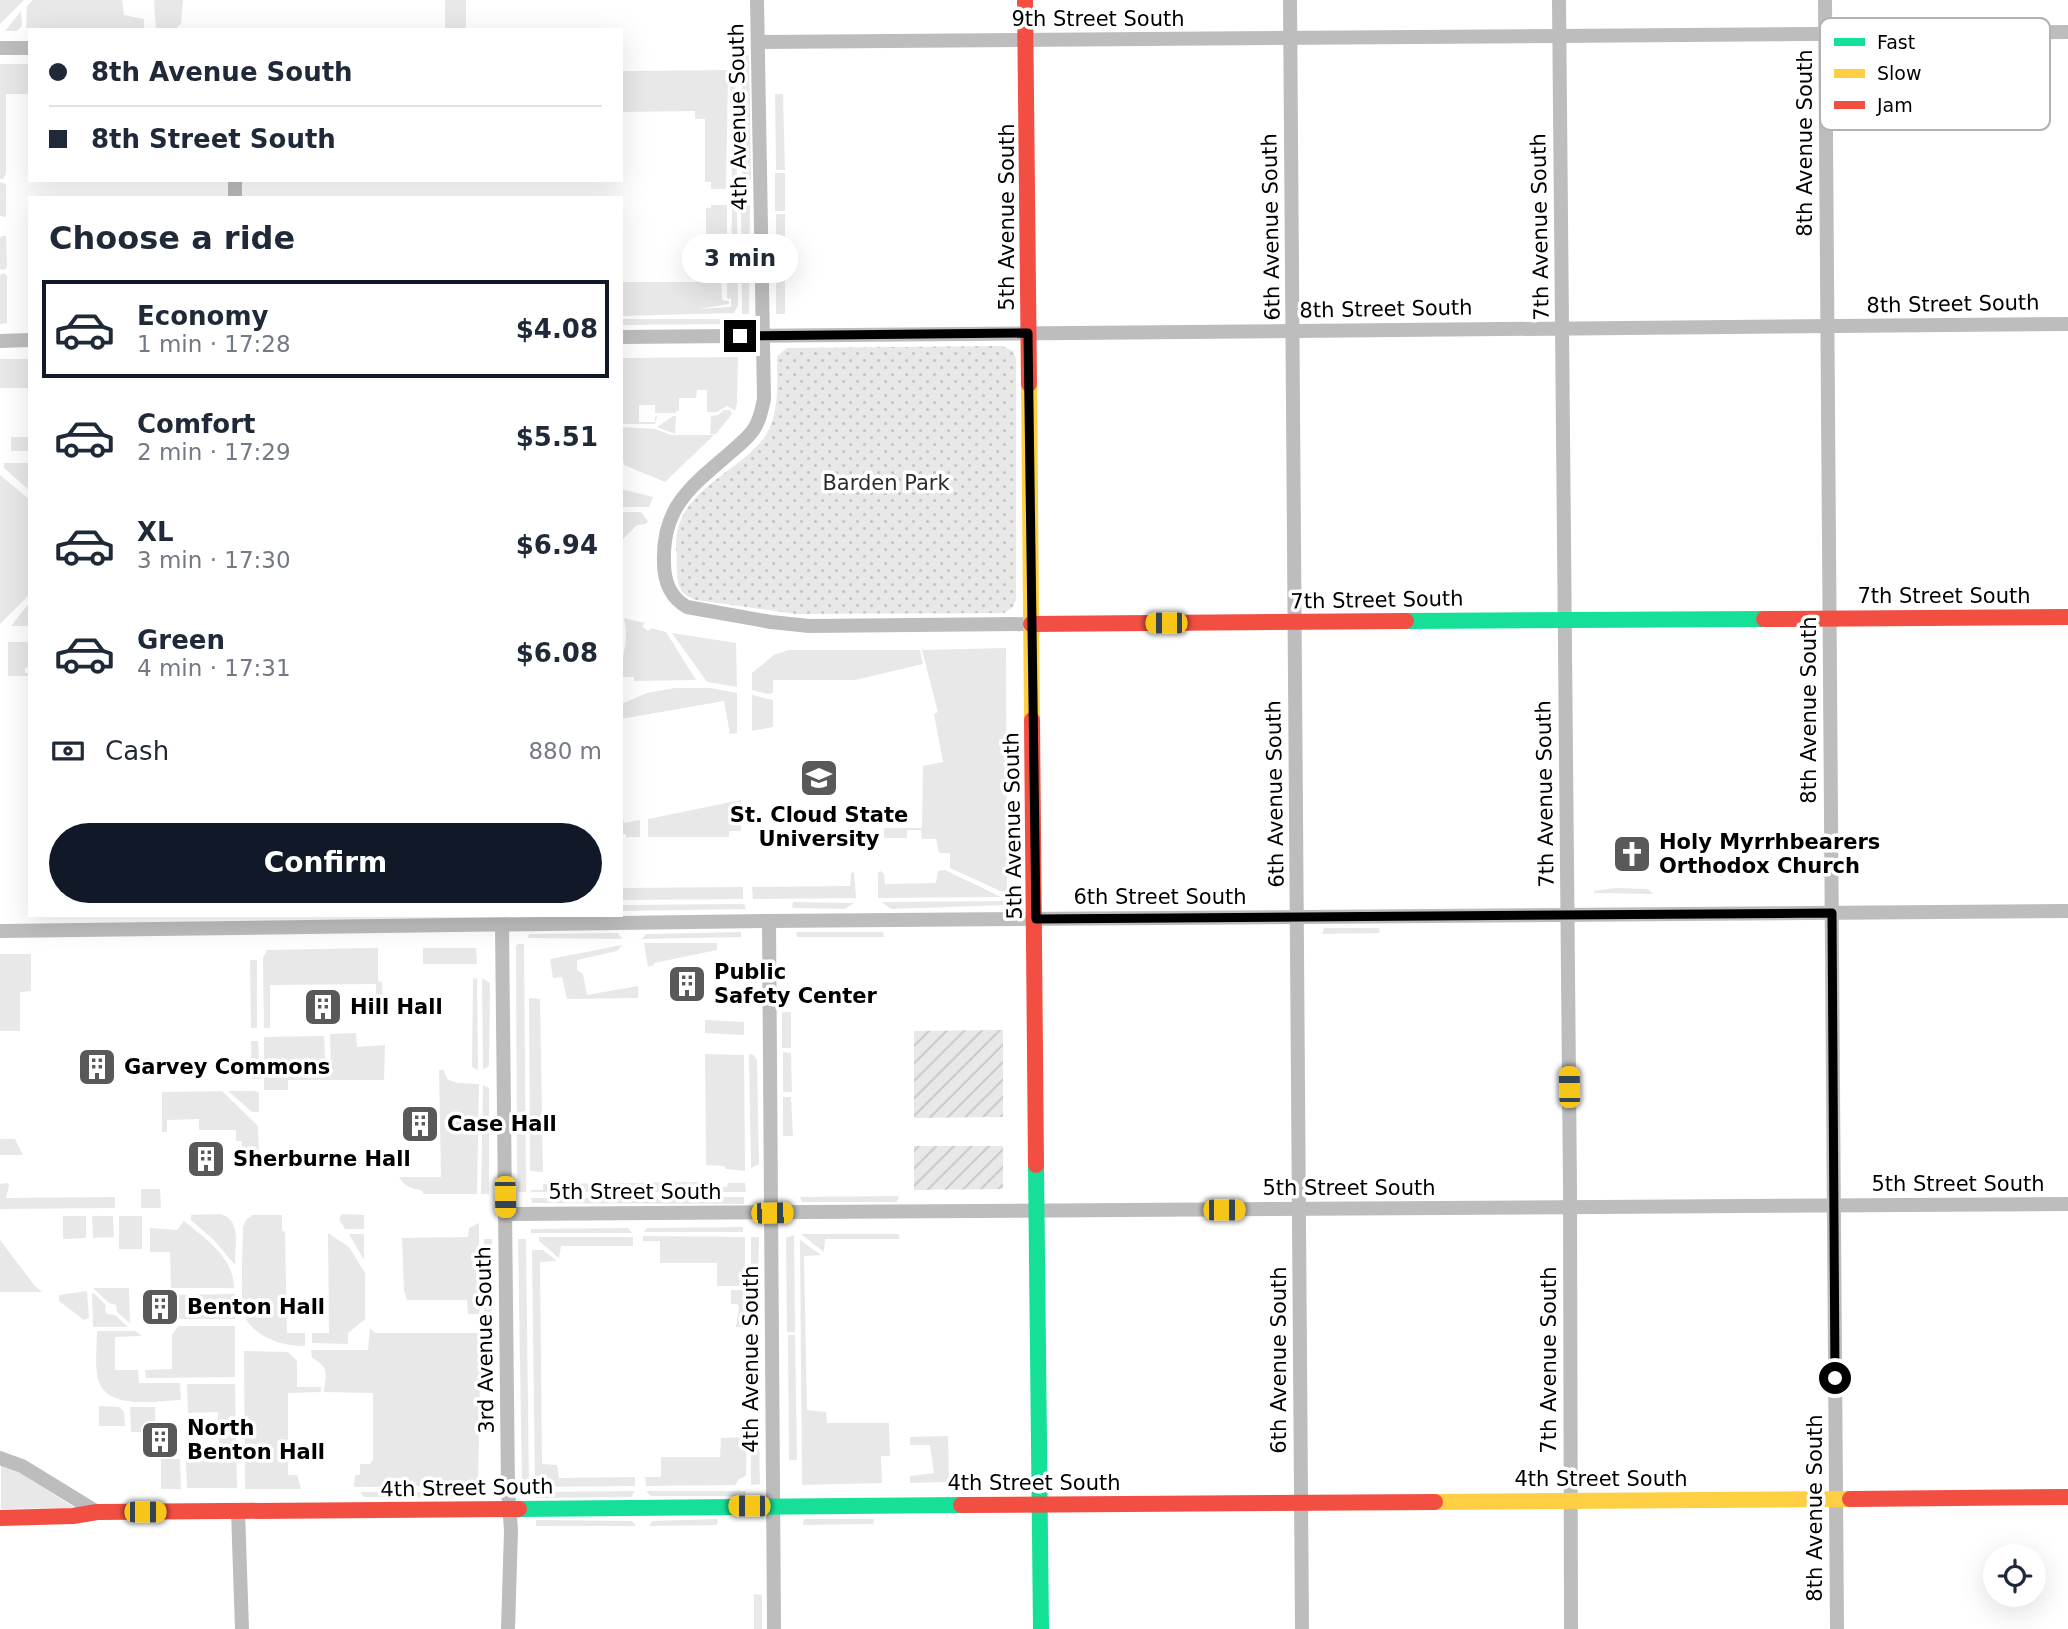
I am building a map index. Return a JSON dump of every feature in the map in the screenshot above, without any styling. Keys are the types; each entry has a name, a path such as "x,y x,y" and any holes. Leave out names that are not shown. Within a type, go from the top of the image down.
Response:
{"street":[{"name":"4th Avenue South","path":"687,607 678,601 669,589 664,569 665,535 672,512 687,492 755,428 764,398 757,0"},
{"name":"5th Avenue South","path":"1027,0 1041,1629"},
{"name":"6th Avenue South","path":"1290,0 1302,1629"},
{"name":"7th Avenue South","path":"1559,0 1570,1207 1570,1629"},
{"name":"8th Avenue South","path":"1825,0 1825,18"},
{"name":"9th Street South","path":"2050,32 2068,32"},
{"name":"9th Street South","path":"758,42 1820,34"},
{"path":"0,48 28,48"},
{"name":"8th Avenue South","path":"1826,130 1837,1629"},
{"name":"8th Street South","path":"623,337 2068,324"},
{"path":"0,341 28,340"},
{"name":"7th Street South","path":"687,607 771,622 809,625 2068,617"},
{"name":"6th Street South","path":"0,931 769,921 2068,911"},
{"name":"4th Avenue South","path":"769,921 774,1629"},
{"name":"3rd Avenue South","path":"502,925 510,1508 508,1629"},
{"name":"5th Street South","path":"505,1214 2068,1204"},
{"path":"0,1458 22,1466 97,1513"},
{"name":"4th Street South","path":"0,1518 97,1513 510,1508 2068,1497"},
{"path":"237,1511 242,1629"}],"green space":[{"path":"0,0 24,0 0,24"},
{"path":"33,0 122,0 124,15 144,19 144,28 28,28 27,6"},
{"path":"183,0 181,24 176,28 156,28 154,1"},
{"path":"445,0 466,0 466,28 445,28"},
{"path":"21,11 22,26 17,31 5,31"},
{"path":"742,52 749,56 751,180 742,181"},
{"path":"0,64 28,64 28,94 6,94 6,174 0,179"},
{"path":"735,70 737,181 732,186 730,76 726,189 711,189 711,182 705,182 705,119 695,119 695,111 623,112 623,71"},
{"path":"775,94 783,94 785,170 776,170"},
{"path":"775,173 785,173 785,211 775,211"},
{"path":"0,182 6,184 6,217 0,216"},
{"path":"741,204 750,205 749,314 742,314"},
{"path":"711,205 727,205 727,273 721,273 722,300 729,301 729,304 698,309 731,307 731,299 727,298 727,275 731,274 732,208 737,213 738,305 734,313 623,316 623,282 697,282 697,272 706,272 706,208 711,208"},
{"path":"776,214 785,214 785,314 776,314"},
{"path":"2,236 6,236 7,267 4,270 0,269"},
{"path":"4,273 7,276 7,323 0,324 0,275"},
{"path":"623,319 737,319 736,324 623,325"},
{"name":"Barden Park","path":"1002,346 1013,351 1016,359 1016,600 1013,607 1004,613 796,614 696,600 685,595 677,578 677,534 682,518 690,504 702,492 756,448 766,435 776,406 777,356 787,348"},
{"path":"738,357 735,411 727,406 717,412 707,412 707,390 697,390 696,398 679,398 679,411 676,413 655,413 655,405 639,405 639,422 655,422 657,416 655,424 623,424 623,358"},
{"path":"0,359 28,359 28,388 0,388"},
{"path":"730,410 732,414 716,434 710,434 711,416"},
{"path":"676,416 675,434 657,427"},
{"path":"623,427 655,429 671,435 714,435 665,482 624,465"},
{"path":"11,437 28,437 28,451 11,451"},
{"path":"4,463 28,463 28,489 4,468"},
{"path":"0,475 28,498 28,596 0,624"},
{"path":"623,490 653,497 649,507 623,507"},
{"path":"623,512 641,512 648,521 646,524 637,525 623,539"},
{"path":"28,605 28,626 11,626"},
{"path":"624,618 645,623 642,627 648,631 651,628 666,632 696,680 634,681 634,677 623,677 626,635"},
{"path":"672,633 736,643 737,687 707,682"},
{"path":"8,642 28,642 28,667 25,668 25,673 28,673 28,676 8,676"},
{"path":"1006,648 1007,894 950,868 950,853 939,853 936,839 922,839 921,830 907,830 907,838 884,838 884,828 922,828 923,766 943,762 934,714 938,712 922,650"},
{"path":"789,650 920,650 923,664 855,680 773,680 773,693 752,690 752,673 774,655"},
{"path":"675,688 710,688 737,693 737,733 730,734 724,701 623,719 623,703 647,693"},
{"path":"752,695 773,700 773,727 752,731"},
{"path":"741,800 741,831 729,831 729,837 648,837 648,819"},
{"path":"623,818 624,823 640,820 640,837 626,837 626,834 623,834"},
{"path":"945,870 1001,897 878,898 878,873 881,871 885,884 936,883 938,871"},
{"path":"854,872 856,898 753,899 752,887 850,886 851,873"},
{"path":"743,887 743,899 623,900 623,888"},
{"path":"1615,888 1647,889 1654,894 1594,893"},
{"path":"1007,901 1006,905 891,909 882,902"},
{"path":"793,902 854,903 845,909 792,908"},
{"path":"744,904 746,909 623,911 623,905"},
{"path":"1324,928 1379,928 1380,933 1322,934"},
{"path":"741,932 741,937 642,939 646,934"},
{"path":"796,932 883,932 884,937 797,937"},
{"path":"618,933 622,939 528,938 529,934"},
{"path":"644,943 717,943 717,950 654,963 648,967"},
{"path":"518,944 524,944 526,1192 518,1192 517,1169"},
{"path":"622,945 617,951 577,960 577,970 583,974 587,995 638,986 638,998 567,999 562,977 553,978 550,959"},
{"path":"378,948 378,981 382,982 383,1002 376,1002 376,984 270,985 270,1028 264,1028 263,958 267,950"},
{"path":"423,948 476,948 477,964 423,964"},
{"path":"0,954 31,954 31,991 20,992 20,1031 0,1031"},
{"path":"250,960 257,960 257,1028 251,1028"},
{"path":"477,978 478,1070 472,1067 473,979"},
{"path":"482,978 490,983 489,1066 483,1069"},
{"path":"529,998 540,999 543,1172 530,1171"},
{"path":"782,1012 791,1012 791,1048 782,1048"},
{"path":"705,1020 744,1022 744,1035 705,1033"},
{"path":"1003,1030 1003,1117 914,1118 914,1031"},
{"path":"356,1033 357,1047 385,1045 384,1080 288,1080 288,1090 264,1090 264,1037 324,1036 326,1074 331,1073 330,1034"},
{"path":"251,1041 258,1041 260,1079 252,1079"},
{"path":"783,1052 791,1053 792,1092 783,1092"},
{"path":"705,1054 744,1055 745,1171 706,1165"},
{"path":"749,1054 754,1055 757,1060 759,1164 751,1168"},
{"path":"439,1070 444,1070 447,1079 457,1083 479,1084 477,1194 424,1194 421,1190 406,1185 399,1177 441,1177"},
{"path":"483,1085 489,1088 489,1194 481,1194"},
{"path":"222,1091 258,1126 259,1157 236,1157 236,1149 242,1149 242,1141 236,1141 236,1130 199,1130 199,1119 167,1120 167,1132 162,1132 162,1092"},
{"path":"228,1091 259,1093 259,1112 252,1112"},
{"path":"783,1097 791,1097 793,1136 783,1136"},
{"path":"0,1139 15,1139 23,1155 0,1155"},
{"path":"914,1146 1003,1146 1003,1189 914,1190"},
{"path":"711,1183 711,1187 745,1183 746,1192 531,1192 543,1190 543,1184"},
{"path":"0,1184 9,1185 6,1198 115,1197 115,1208 0,1209"},
{"path":"141,1189 160,1189 161,1208 141,1208"},
{"path":"899,1196 897,1202 802,1202 800,1197"},
{"path":"744,1197 744,1204 532,1203 531,1198"},
{"path":"220,1214 232,1221 234,1227 235,1265 214,1240 191,1220 191,1215"},
{"path":"342,1214 364,1215 364,1229 345,1229 339,1219"},
{"path":"252,1215 282,1215 282,1231 285,1232 287,1333 305,1333 305,1346 288,1344 262,1335 244,1315 243,1227"},
{"path":"63,1216 86,1216 86,1238 63,1239"},
{"path":"92,1216 113,1216 114,1237 93,1238"},
{"path":"119,1216 142,1216 142,1249 119,1249"},
{"path":"184,1221 224,1258 233,1277 234,1288 171,1288 170,1252 150,1252 150,1228 177,1230"},
{"path":"479,1223 479,1314 468,1314 467,1300 407,1300 404,1291 402,1238 468,1237 469,1228"},
{"path":"743,1227 743,1232 644,1232 647,1228"},
{"path":"628,1228 632,1233 531,1233 531,1229"},
{"path":"328,1233 349,1247 365,1273 365,1319 348,1333 348,1344 312,1343 312,1333 329,1333"},
{"path":"349,1234 364,1234 364,1260"},
{"path":"801,1234 899,1234 900,1239 825,1239 824,1252"},
{"path":"794,1235 795,1332 787,1332 786,1238"},
{"path":"643,1236 745,1237 745,1286 717,1286 717,1263 660,1263 660,1241 643,1241"},
{"path":"539,1237 633,1237 633,1246 561,1246 559,1258 539,1241"},
{"path":"751,1237 759,1237 758,1285 751,1285"},
{"path":"484,1239 492,1239 492,1311 484,1315"},
{"path":"518,1239 526,1239 529,1488 522,1487"},
{"path":"0,1240 34,1285 42,1292 0,1292"},
{"path":"800,1240 821,1255 804,1256 807,1410 826,1412 827,1423 889,1423 890,1456 881,1456 882,1483 802,1485"},
{"path":"532,1250 543,1250 557,1261 540,1262 542,1464 557,1465 559,1478 635,1477 635,1486 535,1487"},
{"path":"93,1288 129,1288 130,1323 117,1312 116,1305 109,1303"},
{"path":"731,1290 745,1290 744,1327 736,1327 739,1307 737,1304 731,1304"},
{"path":"87,1291 89,1318 84,1320 59,1301 59,1295"},
{"path":"92,1292 106,1305 107,1314 115,1315 128,1327 93,1327"},
{"path":"235,1294 235,1319 172,1319 171,1295"},
{"path":"178,1326 235,1326 235,1377 146,1378 145,1370 172,1369 172,1335"},
{"path":"370,1328 375,1333 481,1333 478,1486 354,1487 355,1475 360,1475 360,1464 370,1464 373,1460 373,1393 324,1392 326,1372 322,1365 312,1358 311,1350 368,1350"},
{"path":"97,1331 135,1331 142,1336 115,1337 115,1370 138,1370 139,1383 180,1383 181,1400 135,1402 113,1397 104,1391 97,1370"},
{"path":"788,1335 795,1335 797,1460 789,1460"},
{"path":"244,1351 288,1352 297,1361 297,1387 321,1387 321,1392 288,1393 288,1475 297,1475 301,1489 245,1489"},
{"path":"187,1384 235,1384 237,1488 187,1488 185,1446 219,1445 218,1412 188,1413"},
{"path":"99,1406 119,1407 124,1412 125,1426 99,1426"},
{"path":"130,1407 155,1407 156,1432 131,1432"},
{"path":"948,1436 949,1482 910,1483 910,1476 934,1473 930,1445 910,1445 910,1437"},
{"path":"747,1437 746,1476 739,1479 735,1485 646,1486 645,1477 661,1477 661,1457 720,1457 721,1438"},
{"path":"751,1438 759,1438 760,1484 751,1485"},
{"path":"161,1459 180,1459 181,1489 161,1489"},
{"path":"1,1465 16,1470 75,1508 1,1509"},
{"path":"635,1491 631,1497 536,1498 535,1492"},
{"path":"646,1491 746,1491 746,1496 651,1496"},
{"path":"360,1492 480,1492 478,1498 364,1497"},
{"path":"718,1519 717,1525 649,1526 652,1521"},
{"path":"804,1519 874,1519 873,1524 803,1525"},
{"path":"536,1520 632,1521 636,1526 536,1526"},
{"path":"754,1594 762,1595 762,1629 754,1629"}],"traffic: fast":[{"path":"1406,621 1764,619"},
{"path":"1036,1165 1041,1629"},
{"path":"519,1509 961,1505"}],"traffic: slow":[{"path":"1029,384 1032,720"},
{"path":"1435,1502 1850,1499"}],"traffic: jam":[{"path":"1025,0 1029,384"},
{"path":"1764,619 2068,617"},
{"path":"1031,624 1406,621"},
{"path":"1032,720 1036,1165"},
{"path":"1850,1499 2068,1497"},
{"path":"961,1505 1435,1502"},
{"path":"0,1518 73,1516 97,1512 519,1509"}],"place":[{"name":"St. Cloud State University","path":"819,778"},
{"name":"Holy Myrrhbearers Orthodox Church","path":"1632,854"},
{"name":"Public Safety Center","path":"687,984"},
{"name":"Hill Hall","path":"323,1007"},
{"name":"Garvey Commons","path":"97,1067"},
{"name":"Case Hall","path":"420,1124"},
{"name":"Sherburne Hall","path":"206,1159"},
{"name":"Benton Hall","path":"160,1307"},
{"name":"North Benton Hall","path":"160,1440"}],"route":[{"path":"740,336 1028,333 1036,919 1832,913 1835,1378"}]}
